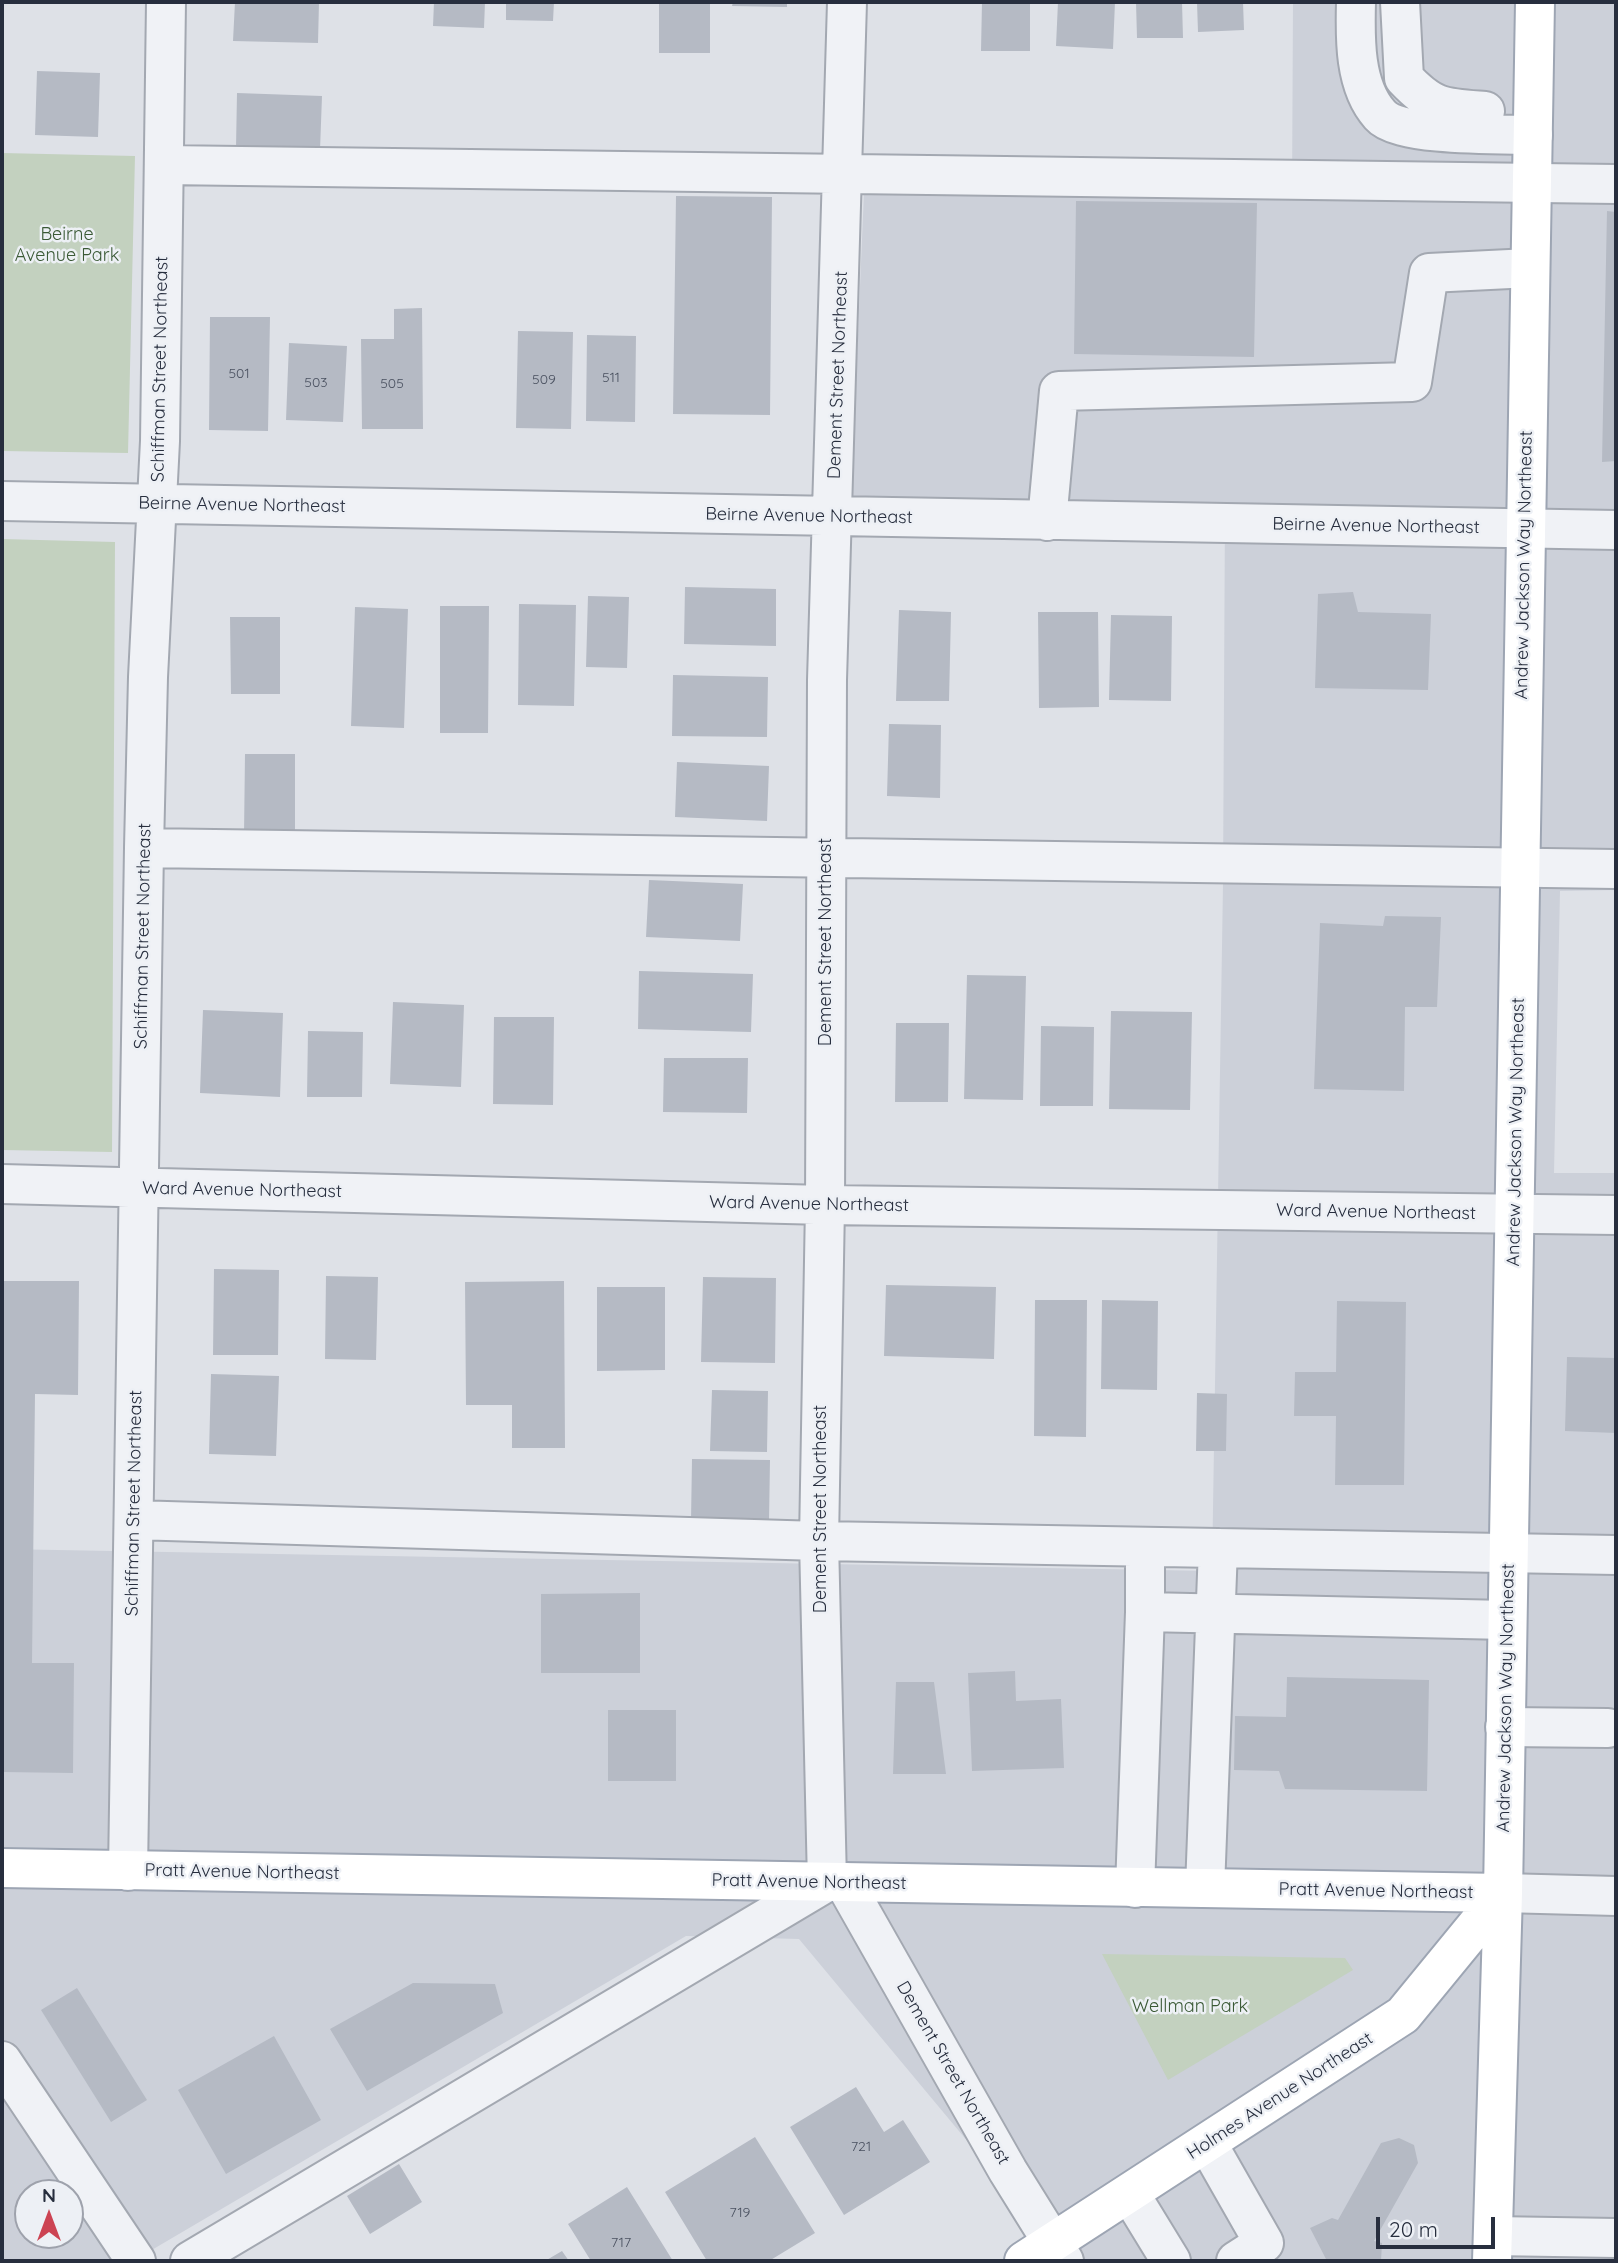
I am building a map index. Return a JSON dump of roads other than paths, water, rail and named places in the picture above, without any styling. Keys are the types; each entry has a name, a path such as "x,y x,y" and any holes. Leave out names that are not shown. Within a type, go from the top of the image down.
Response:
{"main road":[{"name":"Andrew Jackson Way Northeast","path":"1493,2249 1503,1894 1535,2"},
{"name":"Pratt Avenue Northeast","path":"2,1868 1503,1894"},
{"name":"Holmes Avenue Northeast","path":"1047,2255 1129,2194 1403,2015 1503,1894"}],"street":[{"name":"Schiffman Street Northeast","path":"128,1871 144,848 157,503 166,2"},
{"name":"Dement Street Northeast","path":"847,2 825,858 825,1205 819,1541 835,1882 1047,2255"},
{"path":"1356,2 1357,51 1365,91 1381,117 1412,128 1452,133 1532,124"},
{"path":"1400,2 1404,78 1419,94 1440,107 1532,124"},
{"path":"164,165 844,176 1616,184"},
{"path":"1047,520 1059,391 1412,382 1429,273 1530,268"},
{"name":"Beirne Avenue Northeast","path":"2,501 1616,530"},
{"path":"144,848 1616,869"},
{"name":"Ward Avenue Northeast","path":"2,1184 825,1205 1616,1215"},
{"path":"134,1520 819,1541 1616,1555"},
{"path":"1135,1888 1145,1547"},
{"path":"1205,1888 1218,1548"},
{"path":"1145,1612 1507,1620"},
{"path":"1506,1727 1608,1728"},
{"path":"190,2261 835,1882"},
{"name":"Pratt Avenue Northeast","path":"1503,1894 1616,1896"},
{"path":"2,2061 136,2261"},
{"path":"1207,2143 1264,2244 1236,2261"},
{"path":"1129,2194 1171,2261"},
{"path":"1493,2249 1616,2238"}],"park label":[{"name":"Beirne Avenue Park","path":"67,245"},
{"name":"Wellman Park","path":"1190,2007"}]}
